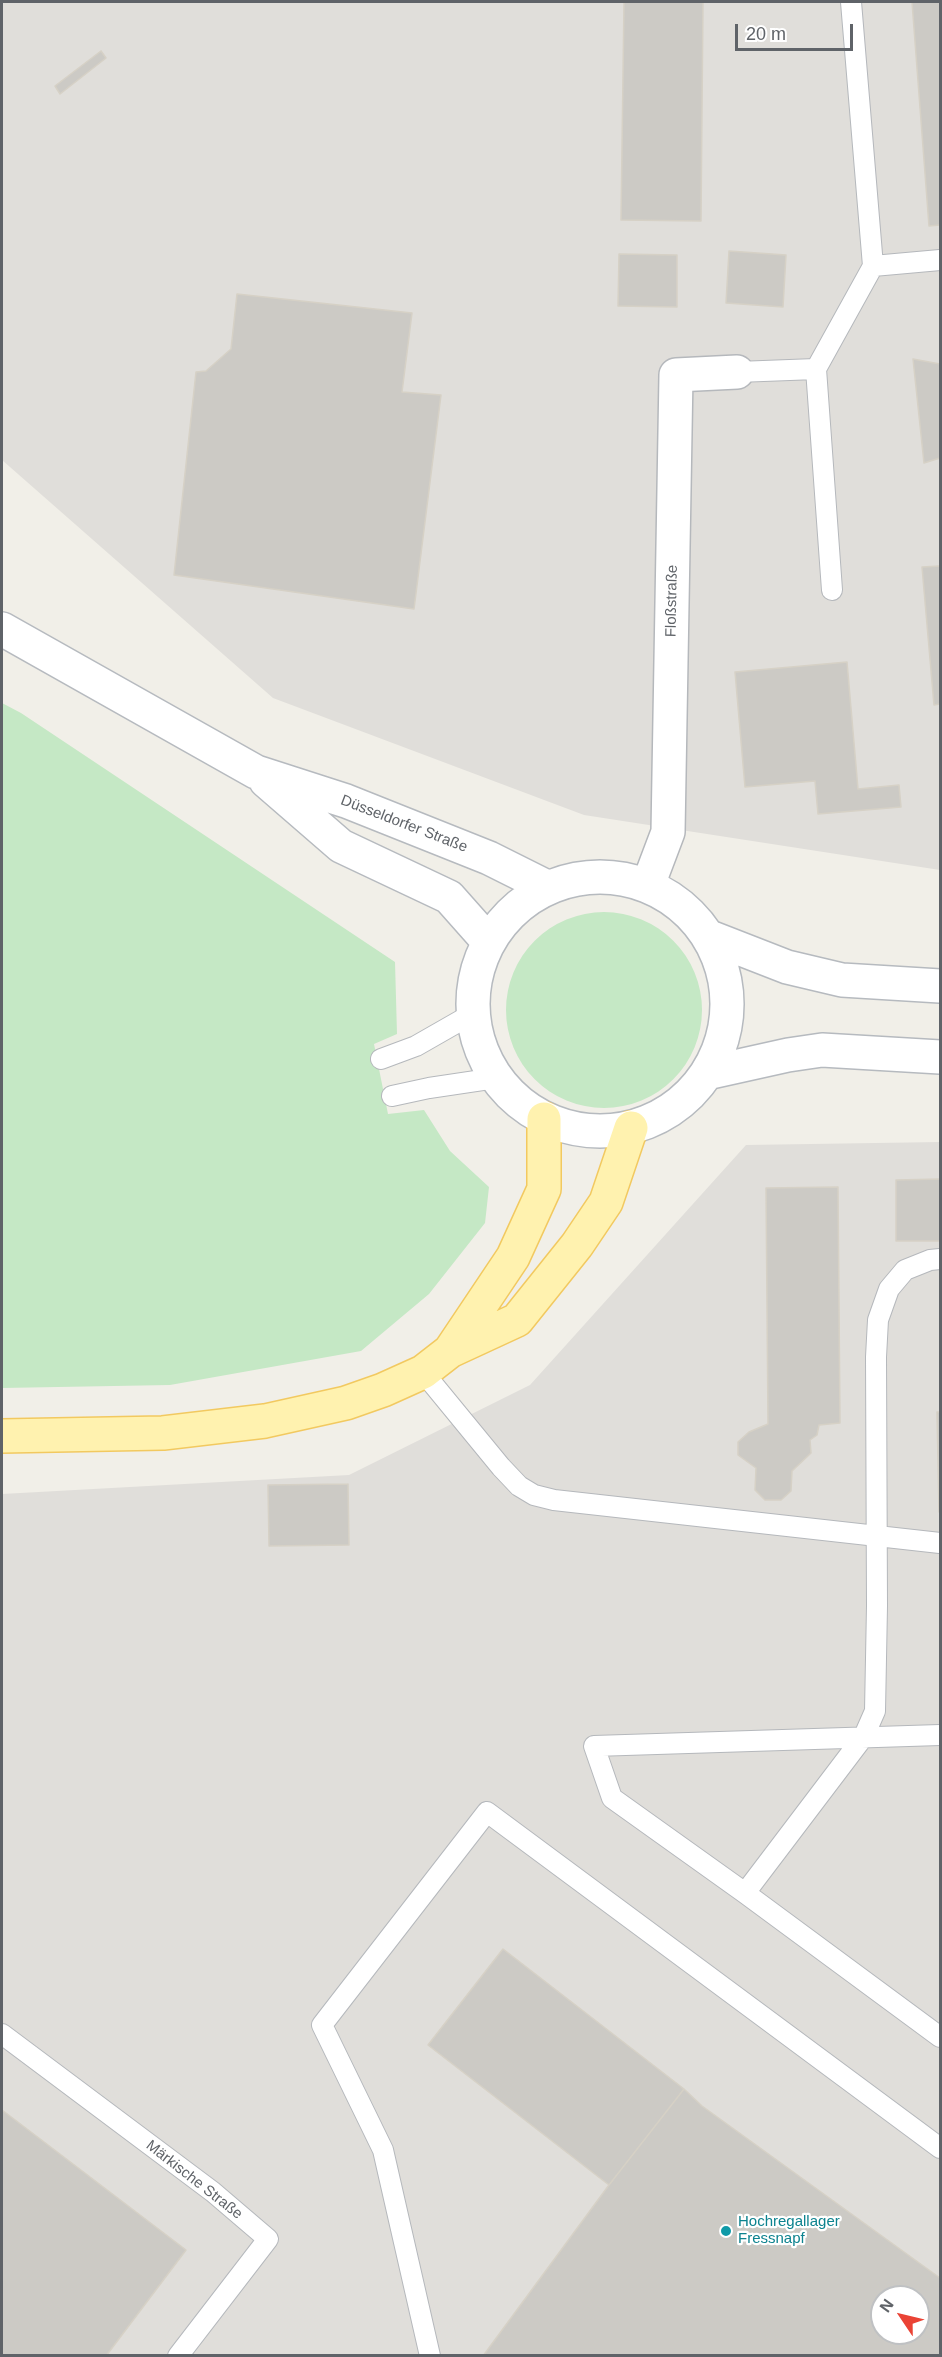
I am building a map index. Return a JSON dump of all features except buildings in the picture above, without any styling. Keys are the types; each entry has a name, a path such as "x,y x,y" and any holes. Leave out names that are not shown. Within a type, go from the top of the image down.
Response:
{"main road":[{"name":"Floßstraße","path":"648,885 668,832 676,375 737,372"},
{"name":"Düsseldorfer Straße","path":"2,629 256,772 346,801 489,858 547,887"},
{"name":"Düsseldorfer Straße","path":"256,772 341,846 449,897 488,941"},
{"path":"615,876 648,885 672,897 693,915 710,937 723,970 728,1005 722,1041 707,1073 692,1092 674,1108 654,1120 631,1128 602,1132 572,1129 544,1119 517,1102 495,1078 480,1048 472,1014 475,976 488,941 504,919 524,901 547,887 580,877 615,876"},
{"path":"710,937 787,967 843,980 940,986"},
{"path":"707,1073 788,1054 822,1050 940,1057"},
{"path":"450,1351 513,1257 544,1189 544,1119"},
{"path":"2,1436 163,1432 266,1421 346,1403 423,1372 450,1351 517,1320 577,1245 606,1202 631,1128"}],"lane":[{"path":"832,590 816,369 873,266 851,2"},
{"path":"873,266 940,260"},
{"path":"737,372 816,369"},
{"path":"381,1059 416,1046 472,1014"},
{"path":"392,1096 495,1078"},
{"path":"745,1893 864,1736 875,1711 878,1320 889,1288 905,1270 930,1260 940,1259"},
{"path":"423,1372 501,1467 519,1486 534,1495 554,1500 940,1543"},
{"path":"940,1735 594,1746 612,1798 940,2037"},
{"path":"429,2355 383,2150 322,2025 487,1812 940,2148"},
{"name":"Märkische Straße","path":"2,2034 213,2193 268,2239 178,2355"}],"shaded area":[{"path":"2,2 940,2 940,870 584,815 273,698 2,460"},
{"path":"940,1142 940,2355 2,2356 2,1494 349,1475 530,1385 746,1145"}],"green space":[{"path":"2,703 21,713 395,962 397,1034 374,1044 388,1114 424,1110 450,1151 489,1187 485,1223 429,1294 361,1351 170,1385 2,1388"},
{"path":"604,912 623,914 641,920 658,929 673,941 685,956 694,973 700,991 702,1010 700,1029 694,1047 685,1064 673,1079 658,1091 641,1100 623,1106 604,1108 585,1106 567,1100 550,1091 535,1079 523,1064 514,1047 508,1029 506,1010 508,991 514,973 523,956 535,941 550,929 567,920 585,914"}],"place":[{"name":"Hochregallager Fressnapf","path":"726,2231"}]}
